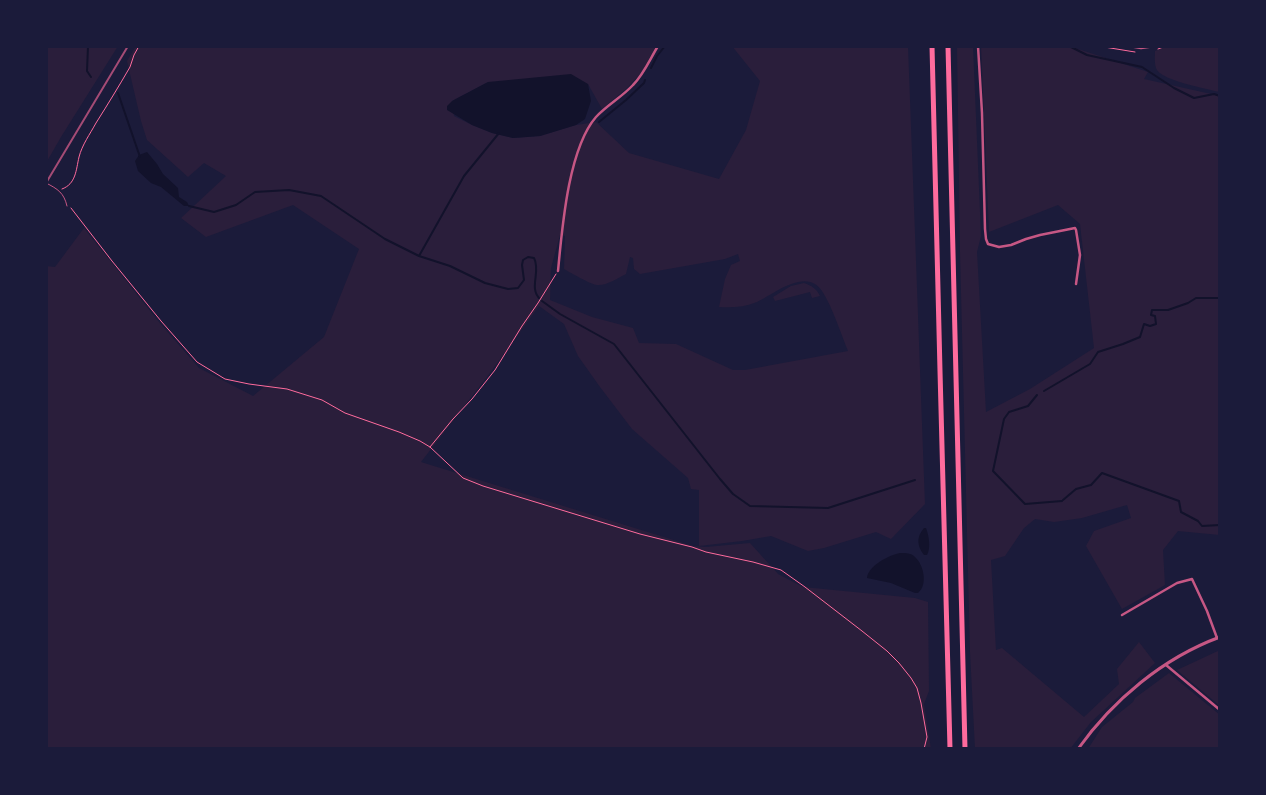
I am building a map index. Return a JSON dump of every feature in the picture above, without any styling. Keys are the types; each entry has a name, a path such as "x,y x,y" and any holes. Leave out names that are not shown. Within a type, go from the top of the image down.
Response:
{"highway":[{"path":"932,46 950,749"},
{"path":"948,46 965,749"}],"street":[{"path":"558,271 562,227 577,153 587,131 596,118 634,84 643,73 658,46"},
{"path":"978,46 986,242 990,245 1011,245 1040,235 1075,228 1080,255 1076,284"},
{"path":"1129,46 1141,48 1155,46"},
{"path":"1078,749 1114,706 1134,688 1166,664 1218,637 1192,579 1176,583 1122,615"},
{"path":"1166,664 1220,710"}],"lane":[{"path":"46,184 58,190 65,199 67,206"}],"path":[{"path":"58,190 64,189 74,179 79,156 86,141 130,67 139,46"},
{"path":"65,199 112,261 197,362 225,379 286,389 322,400 344,413 420,441 430,447 463,478 483,486 640,534 781,570 875,641 899,663 911,678 917,688 921,703 927,737 924,749"},
{"path":"430,447 495,370 558,271"}],"shaded area":[{"path":"46,46 118,46 46,163"},
{"path":"136,46 656,46 642,72 626,89 602,109 588,84 488,82 452,101 454,116 492,133 513,138 540,136 576,125 596,122 629,153 719,179 746,130 760,81 732,46 908,46 925,504 891,539 876,532 808,551 771,536 699,546 699,490 691,489 688,478 632,429 578,356 564,324 539,306 421,462 693,546 706,547 750,543 778,574 803,587 915,598 928,602 929,691 924,704 931,749 46,749 46,266 55,267 84,228 159,322 199,368 253,396 324,337 359,249 293,205 206,237 181,218 226,176 204,163 188,177 147,140 127,61","holes":["560,235 565,236 564,269 585,281 597,285 608,283 626,274 630,257 633,258 634,269 640,274 725,259 738,254 740,261 731,265 725,279 719,307 738,307 752,304 790,284 807,281 815,284 822,291 829,304 848,351 745,370 733,370 676,344 639,343 633,328 592,317 550,300 551,268"]},
{"path":"957,46 973,46 981,236 977,252 986,412 1030,389 1094,348 1080,224 1058,205 989,232 981,46 1069,46 1148,72 1144,79 1220,96 1220,535 1178,531 1163,550 1165,585 1122,609 1086,546 1094,531 1131,518 1127,505 1082,518 1054,522 1035,519 1024,528 1005,556 991,560 996,650 1002,648 1084,717 1119,684 1117,669 1139,642 1155,663 1091,722 1070,749 975,749 970,652"},
{"path":"1162,46 1220,46 1220,92 1186,84 1161,74 1155,66 1155,51 1162,48"},
{"path":"571,74 588,84 591,101 585,119 576,125 540,136 513,138 492,133 472,125 447,110 447,106 452,101 488,82"},
{"path":"147,152 163,174 178,188 179,197 187,202 189,206 184,206 161,187 151,183 138,171 135,161 139,155"},
{"path":"804,283 814,288 820,296 812,298 810,292 775,301 773,297 791,286"},
{"path":"924,528 926,528 929,542 927,555 924,555 918,542"},
{"path":"900,553 914,556 921,565 924,580 918,593 891,583 867,578 875,565 890,556"},
{"path":"1220,650 1220,706 1177,670"},
{"path":"1169,673 1220,715 1220,749 1088,749 1102,727 1133,702 1135,698"}],"waterway":[{"path":"88,46 87,71 91,77"},
{"path":"651,68 665,46"},
{"path":"1069,46 1087,55 1142,67 1174,88 1194,98 1214,94 1220,96"},
{"path":"599,122 626,100 645,80"},
{"path":"118,93 140,157"},
{"path":"419,256 464,176 499,133"},
{"path":"189,206 214,212 236,205 255,192 289,190 321,196 385,239 419,256 450,266 485,283 508,289 518,288 524,280 523,260 528,257 534,258 536,263 535,289 539,298"},
{"path":"1044,391 1090,364 1098,352 1140,337 1144,324 1150,326 1156,324 1155,316 1151,315 1152,310 1168,310 1196,298 1220,298"},
{"path":"542,301 560,314 614,344 720,479 733,494 750,506 828,508 915,480"},
{"path":"1037,395 1028,406 1009,412 1004,419 993,471 1025,504 1062,501"},
{"path":"1063,500 1076,489 1091,485 1102,473 1179,501 1181,512 1198,521 1202,526 1220,525"}],"railway":[{"path":"46,183 128,46"}]}
